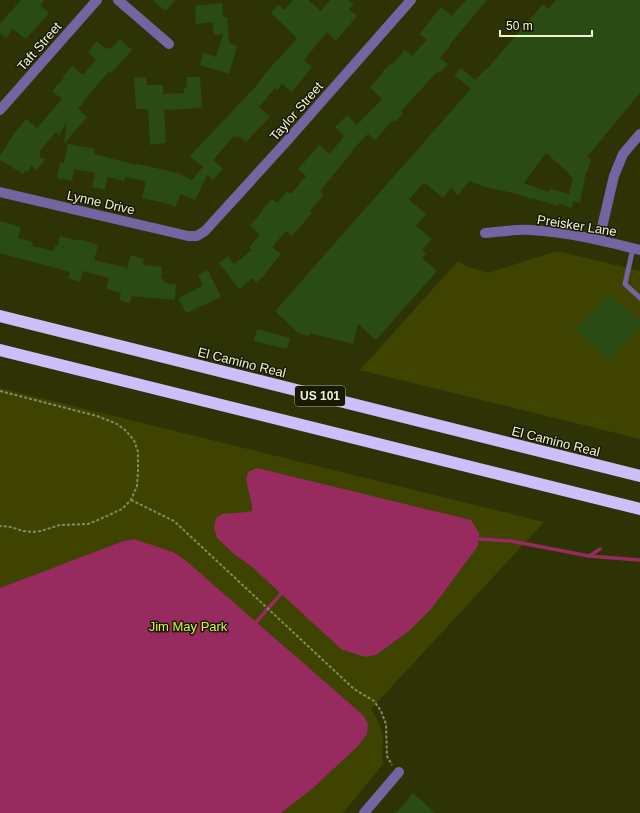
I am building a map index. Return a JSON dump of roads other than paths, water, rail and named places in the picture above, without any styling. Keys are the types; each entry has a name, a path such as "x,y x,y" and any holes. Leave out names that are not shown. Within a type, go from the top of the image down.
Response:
{"highway":[{"name":"El Camino Real","path":"0,316 640,476"},
{"name":"US 101","path":"0,350 640,509"}],"street":[{"name":"Taft Street","path":"0,110 97,0"},
{"path":"118,0 169,44"},
{"name":"Taylor Street","path":"197,236 205,231 275,154 411,0"},
{"path":"599,240 614,176 623,154 640,134"},
{"name":"Lynne Drive","path":"0,192 188,236 197,236"},
{"name":"Preisker Lane","path":"485,233 530,230 563,233 636,249"},
{"path":"364,813 399,772"}],"lane":[{"path":"636,249 625,284 640,298"}],"waterway":[{"path":"479,539 511,541 589,556 640,560"},
{"path":"589,556 600,549"},
{"path":"256,622 281,594"}],"park label":[{"name":"Jim May Park","path":"188,626"}]}
